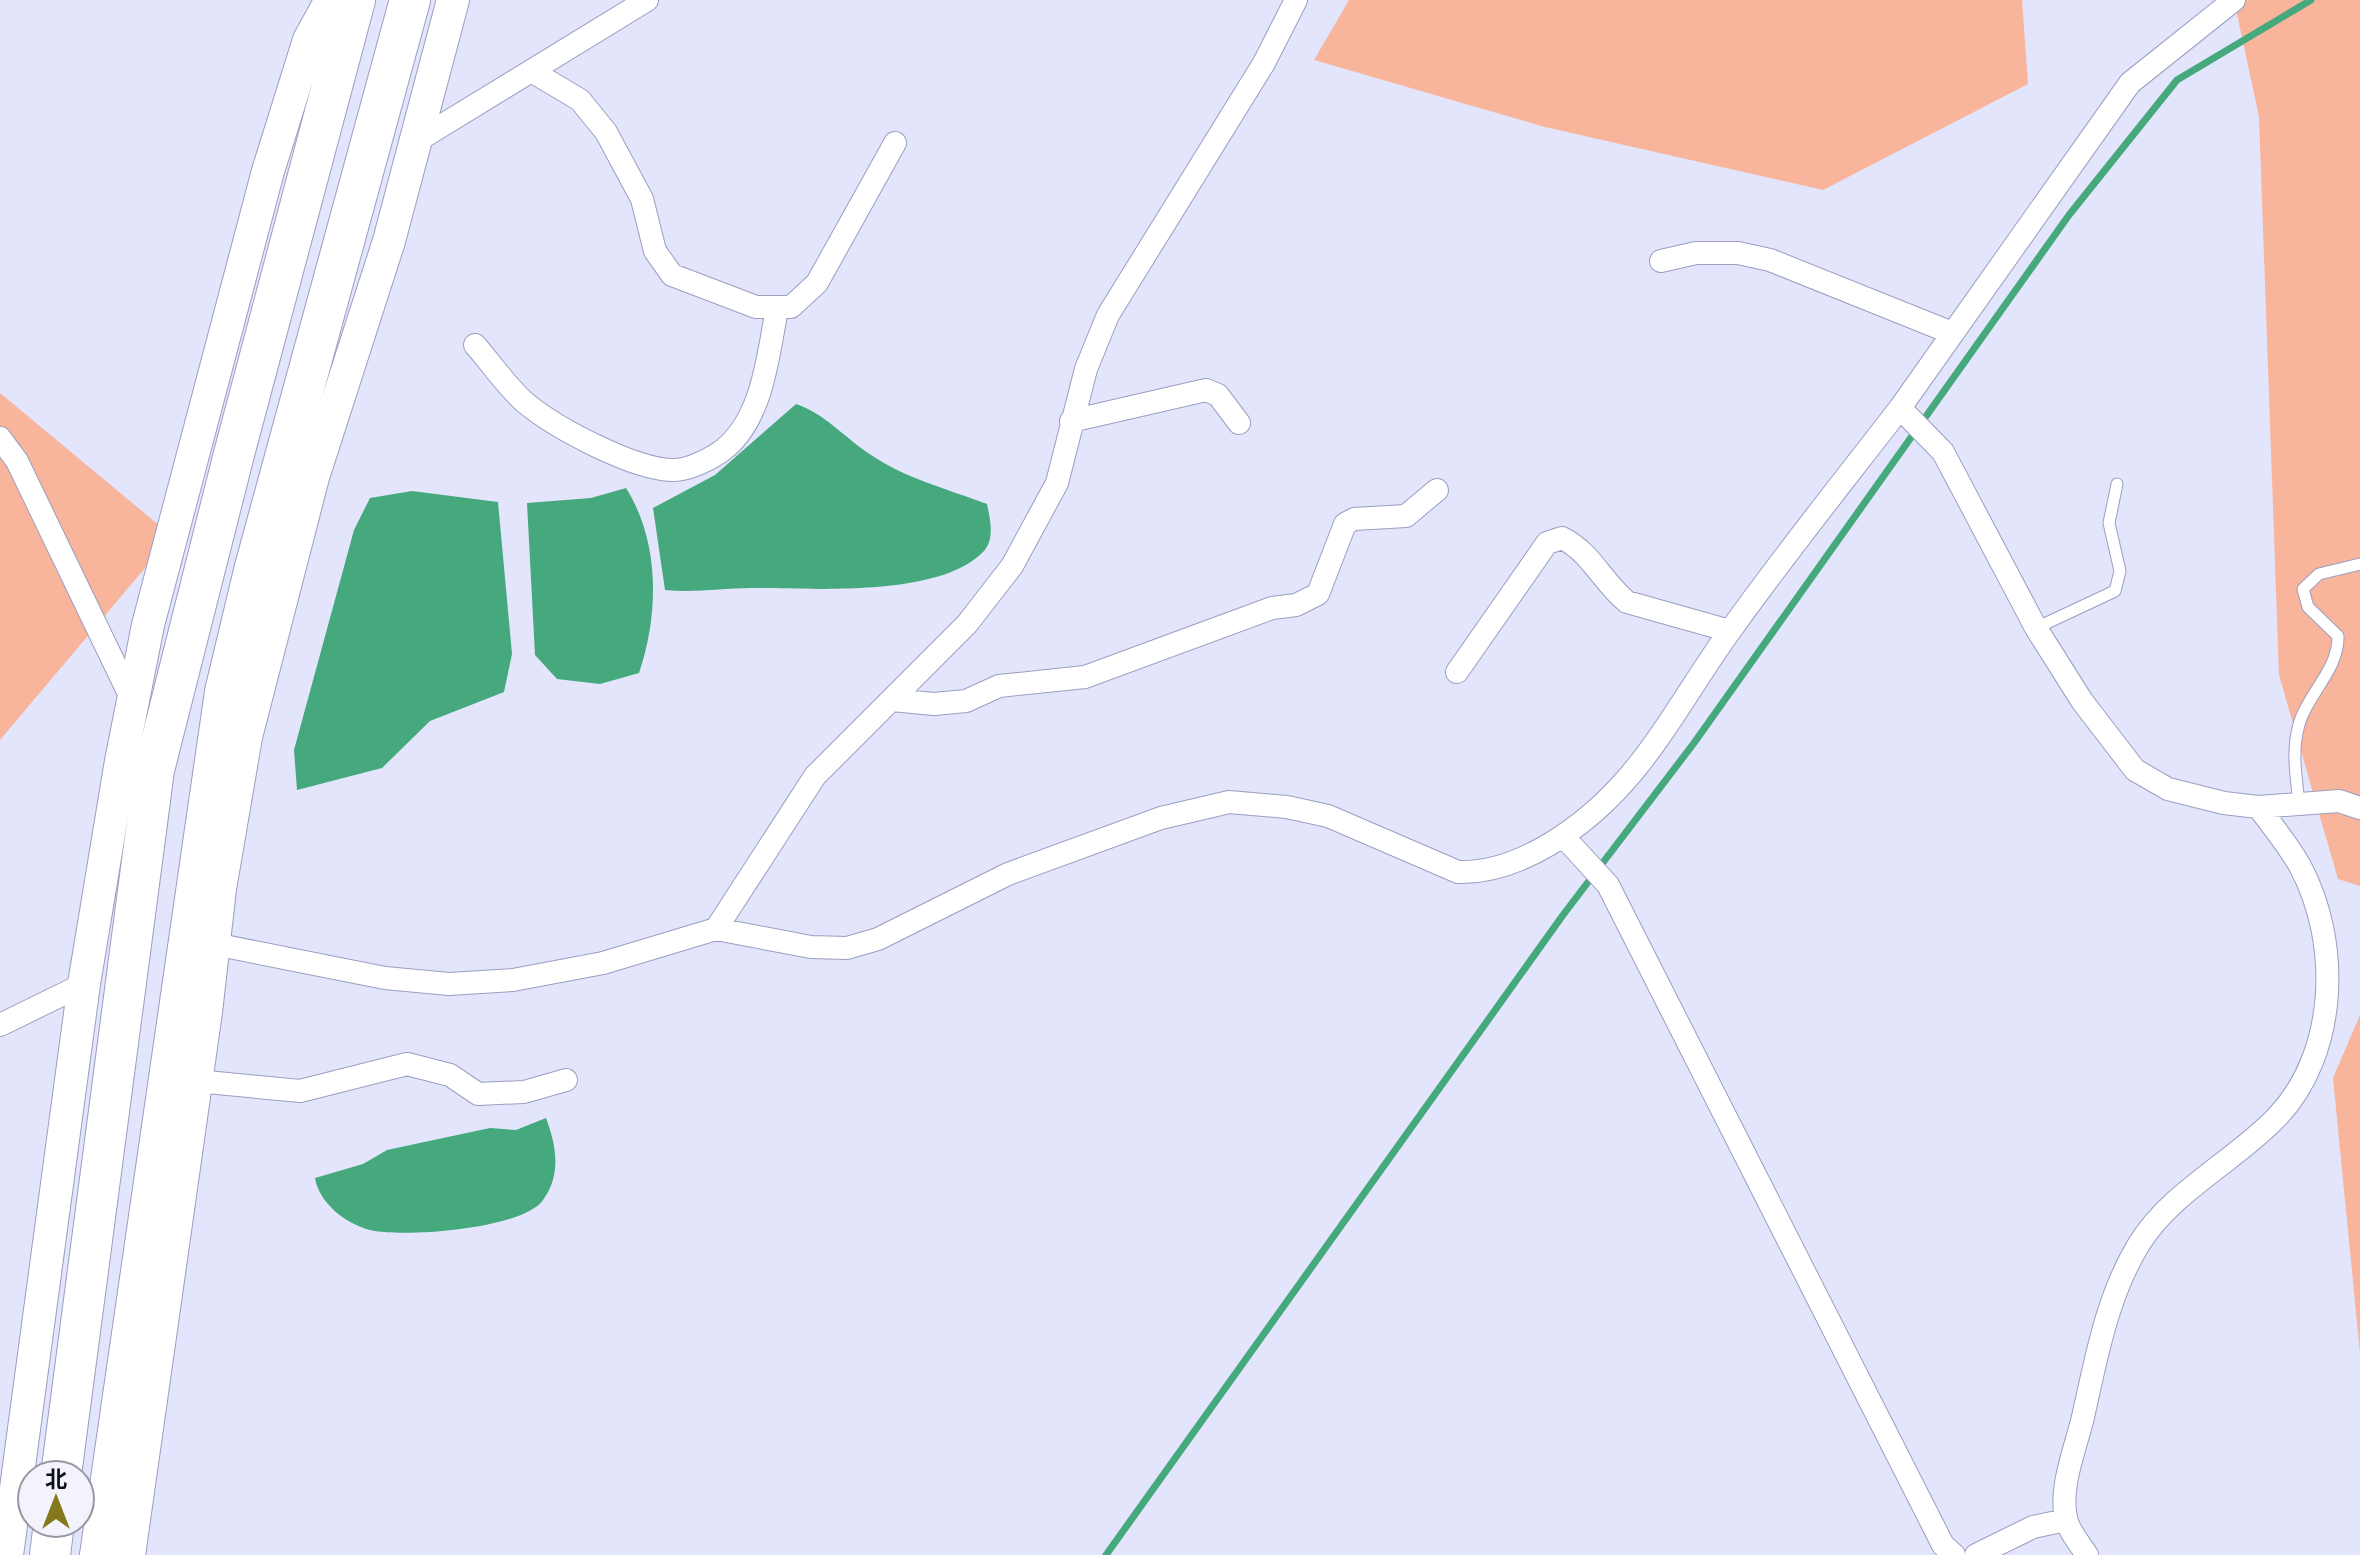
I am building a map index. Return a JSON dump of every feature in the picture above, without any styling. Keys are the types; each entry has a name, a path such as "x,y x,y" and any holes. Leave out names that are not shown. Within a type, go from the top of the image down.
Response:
{"highway":[{"path":"63,1459 154,770 234,454 355,0"},
{"path":"100,1555 225,692 255,567 410,0"}],"street":[{"path":"7,1555 84,984 148,625 268,171 309,40 331,0"},
{"path":"129,1555 246,737 313,477 389,241 453,0"},
{"path":"415,142 647,0"},
{"path":"716,929 815,776 967,624 1012,566 1057,483 1071,421 1108,315 1264,63 1296,0"},
{"path":"214,944 385,978 449,984 513,980 603,963 716,929 811,947 847,948 878,939 1008,874 1161,818 1229,802 1287,807 1328,816 1458,872 1480,872 1506,865 1563,836 1625,782 1730,631 1905,411 1952,333 2130,83 2234,0"},
{"path":"533,72 580,100 606,132 642,199 655,251 672,275 756,307 791,307 817,283 895,143"},
{"path":"1661,261 1696,253 1738,253 1770,260 1952,333"},
{"path":"475,345 526,404 574,436 648,465 674,471 724,449 743,425 762,387 777,309"},
{"path":"1071,421 1206,390 1218,395 1239,423"},
{"path":"1905,411 1933,439 1961,483 2036,628 2082,701 2135,770 2168,789 2258,807 2339,801 2360,808"},
{"path":"0,438 17,461 133,702"},
{"path":"892,700 934,704 966,701 999,686 1085,677 1272,608 1296,605 1318,594 1327,579 1345,524 1354,519 1406,516 1437,490"},
{"path":"1457,672 1547,543 1562,538 1583,550 1613,591 1627,602 1730,631"},
{"path":"2087,1555 2066,1520 2066,1488 2104,1327 2139,1243 2165,1213 2276,1118 2303,1085 2316,1056 2325,1005 2325,938 2301,867 2258,807"},
{"path":"1563,836 1608,885 1936,1531 1954,1555"},
{"path":"0,1025 84,984"},
{"path":"196,1081 300,1091 407,1064 450,1075 478,1094 524,1092 566,1080"},
{"path":"1976,1555 2025,1530 2066,1520"}],"lane":[{"path":"2036,628 2115,591 2120,571 2109,508 2117,484"},
{"path":"2299,803 2294,759 2297,731 2306,707 2338,648 2338,636 2308,607 2303,589 2319,574 2360,564"}],"shaded area":[{"path":"1349,0 2022,0 2028,84 1823,190 1545,127 1314,60"},
{"path":"2234,0 2360,0 2360,886 2338,879 2279,675 2259,117"},
{"path":"0,393 172,536 0,740"},
{"path":"796,404 816,413 882,462 987,504 991,534 984,551 964,566 938,577 907,583 840,589 665,590 653,508 715,475"},
{"path":"626,488 645,531 653,579 650,627 639,673 600,684 557,679 535,655 527,503 591,498"},
{"path":"412,491 498,502 512,654 504,692 430,721 382,768 297,790 294,750 354,530 370,498"},
{"path":"2360,1015 2360,1353 2333,1078"},
{"path":"546,1118 554,1149 553,1180 543,1200 531,1210 512,1218 434,1232 370,1230 352,1223 335,1211 322,1196 315,1178 363,1164 387,1150 490,1128 516,1130"}],"waterway":[{"path":"1106,1555 1563,915 1694,743 2069,215 2177,80 2311,0"}]}
